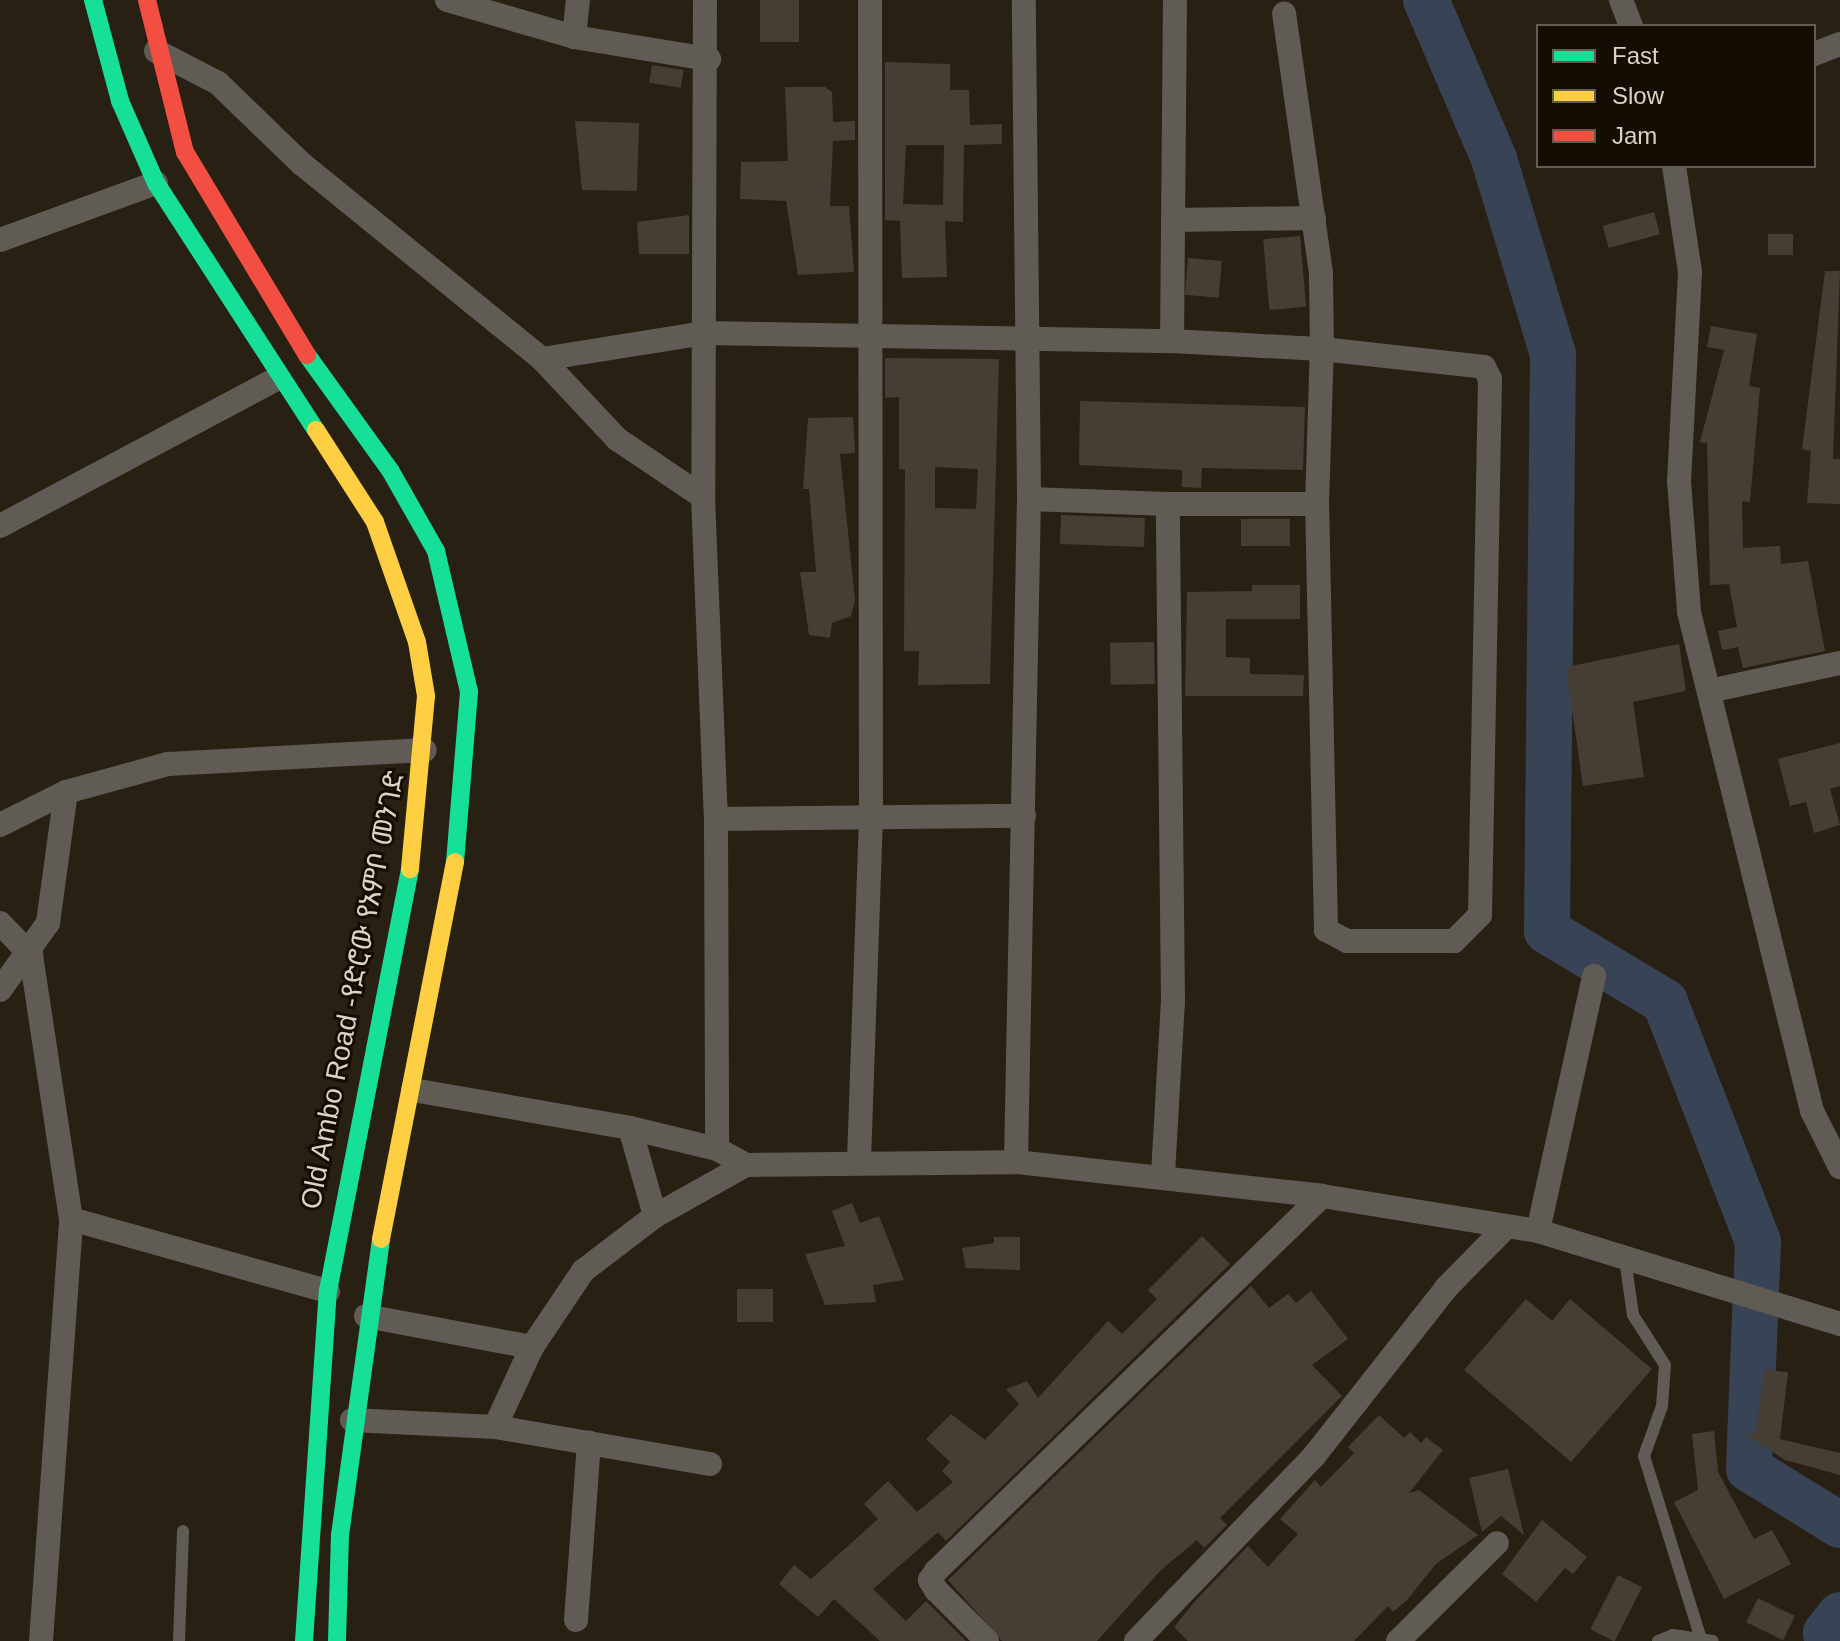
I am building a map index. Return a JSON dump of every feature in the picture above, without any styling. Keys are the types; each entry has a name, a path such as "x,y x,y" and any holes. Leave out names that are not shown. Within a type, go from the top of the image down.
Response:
{"main road":[{"name":"Old Ambo Road -የድሮው የአምቦ መንገድ","path":"93,0 120,101 156,183 277,379 357,490 388,553 417,642 425,750 417,833 328,1291 304,1641"},
{"path":"147,0 156,51 185,152 208,198 302,350 390,470 451,592 469,692 460,836 413,1090 366,1316 352,1420 337,1641"}],"street":[{"path":"447,0 574,37 709,59"},
{"path":"574,37 578,0"},
{"path":"705,0 709,59 703,497 716,819 717,1149"},
{"path":"859,1160 871,820 870,0"},
{"path":"1016,1162 1029,499 1025,343 1024,0"},
{"path":"1172,341 1175,0"},
{"path":"1621,0 1630,24"},
{"path":"542,359 704,333 1025,343 1172,341 1322,349 1473,363 1490,379 1480,915 1454,941 1347,941 1326,930 1317,504 1322,349 1314,218 1284,14"},
{"path":"1816,53 1840,44"},
{"path":"156,51 218,83 302,164 542,359 617,439 703,497"},
{"path":"1674,168 1690,272 1680,540 1709,691 1812,1111 1840,1167"},
{"path":"0,240 156,183"},
{"path":"1173,220 1314,218"},
{"path":"1,524 277,379"},
{"path":"1029,499 1168,504 1317,504"},
{"path":"1163,1174 1173,1003 1168,504"},
{"path":"1709,691 1840,663"},
{"path":"0,825 66,792 168,764 425,750"},
{"path":"0,990 31,955 57,884 66,792"},
{"path":"716,819 871,820 1024,816"},
{"path":"0,923 31,955 71,1219 41,1641"},
{"path":"1538,1231 1594,976"},
{"path":"413,1090 630,1128 717,1149 746,1165"},
{"path":"630,1128 655,1216"},
{"path":"495,1427 532,1347 583,1271 655,1216 746,1165 859,1160 1016,1162 1163,1174 1322,1196 1503,1230 1538,1231 1721,1290 1789,1303 1840,1324"},
{"path":"987,1641 936,1590 930,1580 936,1571 1322,1196"},
{"path":"71,1219 328,1291"},
{"path":"1136,1641 1314,1456 1446,1288 1503,1230"},
{"path":"366,1316 532,1347"},
{"path":"352,1420 495,1427 710,1464"},
{"path":"576,1620 589,1442"},
{"path":"1398,1641 1497,1543"}],"lane":[{"path":"1625,1259 1633,1315 1665,1365 1662,1406 1644,1456 1700,1636"},
{"path":"179,1641 183,1531"},
{"path":"1658,1641 1700,1636 1713,1641"}],"building":[{"path":"760,0 799,0 799,42 760,42"},
{"path":"885,62 950,64 950,90 969,90 970,125 1002,124 1002,144 964,145 963,222 945,221 947,277 902,278 900,221 885,220","holes":["906,145 944,145 943,205 903,204"]},
{"path":"652,65 684,70 681,88 649,83"},
{"path":"785,87 825,87 832,92 833,122 855,121 855,140 833,141 830,206 849,206 854,272 798,275 786,201 740,199 741,162 788,161"},
{"path":"575,121 639,123 637,191 582,190"},
{"path":"1654,212 1660,234 1609,248 1603,226"},
{"path":"689,215 689,254 639,254 637,222"},
{"path":"1768,234 1793,234 1793,255 1768,255"},
{"path":"1300,236 1306,307 1269,310 1263,239"},
{"path":"1188,258 1222,261 1219,298 1185,295"},
{"path":"1825,271 1840,271 1833,459 1840,459 1840,504 1807,503 1811,451 1802,449"},
{"path":"1711,326 1757,334 1749,386 1760,388 1750,502 1742,501 1743,548 1780,546 1781,564 1808,561 1825,651 1743,668 1738,647 1722,650 1718,631 1737,627 1729,584 1710,585 1707,443 1700,442 1724,350 1707,347"},
{"path":"885,358 999,359 990,684 918,685 919,651 904,651 905,470 899,469 899,397 885,398","holes":["935,467 978,469 976,509 935,508"]},
{"path":"1080,401 1305,407 1303,470 1202,468 1201,488 1182,487 1182,470 1079,465"},
{"path":"853,417 855,453 840,454 855,600 851,616 832,623 830,638 809,635 800,572 816,572 809,489 803,489 808,418"},
{"path":"1061,515 1145,518 1144,547 1060,544"},
{"path":"1241,519 1290,519 1290,546 1241,546"},
{"path":"1252,585 1300,585 1300,619 1226,619 1226,657 1250,658 1250,674 1304,675 1303,696 1185,696 1187,592 1252,591"},
{"path":"1154,642 1155,684 1111,685 1110,643"},
{"path":"1679,644 1686,691 1633,702 1644,777 1583,786 1566,667"},
{"path":"1840,743 1840,786 1830,789 1840,825 1814,833 1806,802 1790,806 1778,759"},
{"path":"852,1203 860,1223 879,1216 904,1280 873,1285 876,1302 825,1305 805,1254 845,1246 832,1211"},
{"path":"1202,1236 1230,1264 946,1541 938,1532 873,1589 906,1621 926,1601 966,1641 880,1641 834,1599 818,1617 779,1584 794,1565 811,1579 878,1519 864,1504 888,1481 917,1512 953,1482 942,1471 950,1462 926,1439 951,1414 985,1440 1019,1404 1006,1389 1027,1381 1038,1398 1108,1321 1122,1334 1157,1299 1148,1290"},
{"path":"994,1237 1020,1237 1020,1270 966,1268 962,1248 994,1243"},
{"path":"1251,1286 1269,1308 1288,1294 1296,1303 1311,1291 1348,1339 1312,1365 1342,1396 1220,1518 1227,1525 1204,1548 1197,1540 1161,1570 1097,1641 1002,1641 948,1580"},
{"path":"737,1289 773,1289 773,1322 737,1322"},
{"path":"1526,1299 1552,1321 1570,1299 1652,1369 1571,1462 1464,1370"},
{"path":"1764,1370 1788,1372 1780,1439 1840,1453 1840,1475 1785,1460 1744,1433 1756,1433"},
{"path":"1379,1415 1404,1438 1410,1432 1421,1443 1426,1437 1443,1450 1409,1493 1419,1490 1478,1535 1436,1564 1407,1600 1393,1612 1388,1606 1354,1641 1188,1641 1174,1627 1196,1600 1248,1546 1268,1567 1298,1534 1280,1519 1315,1480 1321,1487 1354,1453 1348,1447"},
{"path":"1714,1431 1718,1472 1754,1539 1772,1530 1791,1564 1724,1599 1674,1502 1698,1490 1692,1434"},
{"path":"1508,1469 1524,1535 1501,1516 1482,1532 1469,1478"},
{"path":"1542,1520 1587,1557 1573,1574 1565,1568 1536,1602 1502,1574"},
{"path":"1618,1575 1642,1587 1615,1641 1590,1629"},
{"path":"1758,1598 1795,1616 1783,1640 1746,1622"}],"waterway":[{"path":"1426,0 1494,159 1553,354 1547,931 1665,1002 1758,1242 1749,1469 1840,1525"},
{"path":"1840,1615 1826,1633 1840,1638"}],"traffic: fast":[{"path":"93,0 120,101 156,183 316,430"},
{"path":"307,355 390,470 436,551 469,692 455,862"},
{"path":"304,1641 328,1291 410,869"},
{"path":"337,1641 340,1535 381,1239"}],"traffic: slow":[{"path":"316,430 375,522 417,642 426,696 410,869"},
{"path":"381,1239 455,862"}],"traffic: jam":[{"path":"147,0 185,152 307,355"}]}
